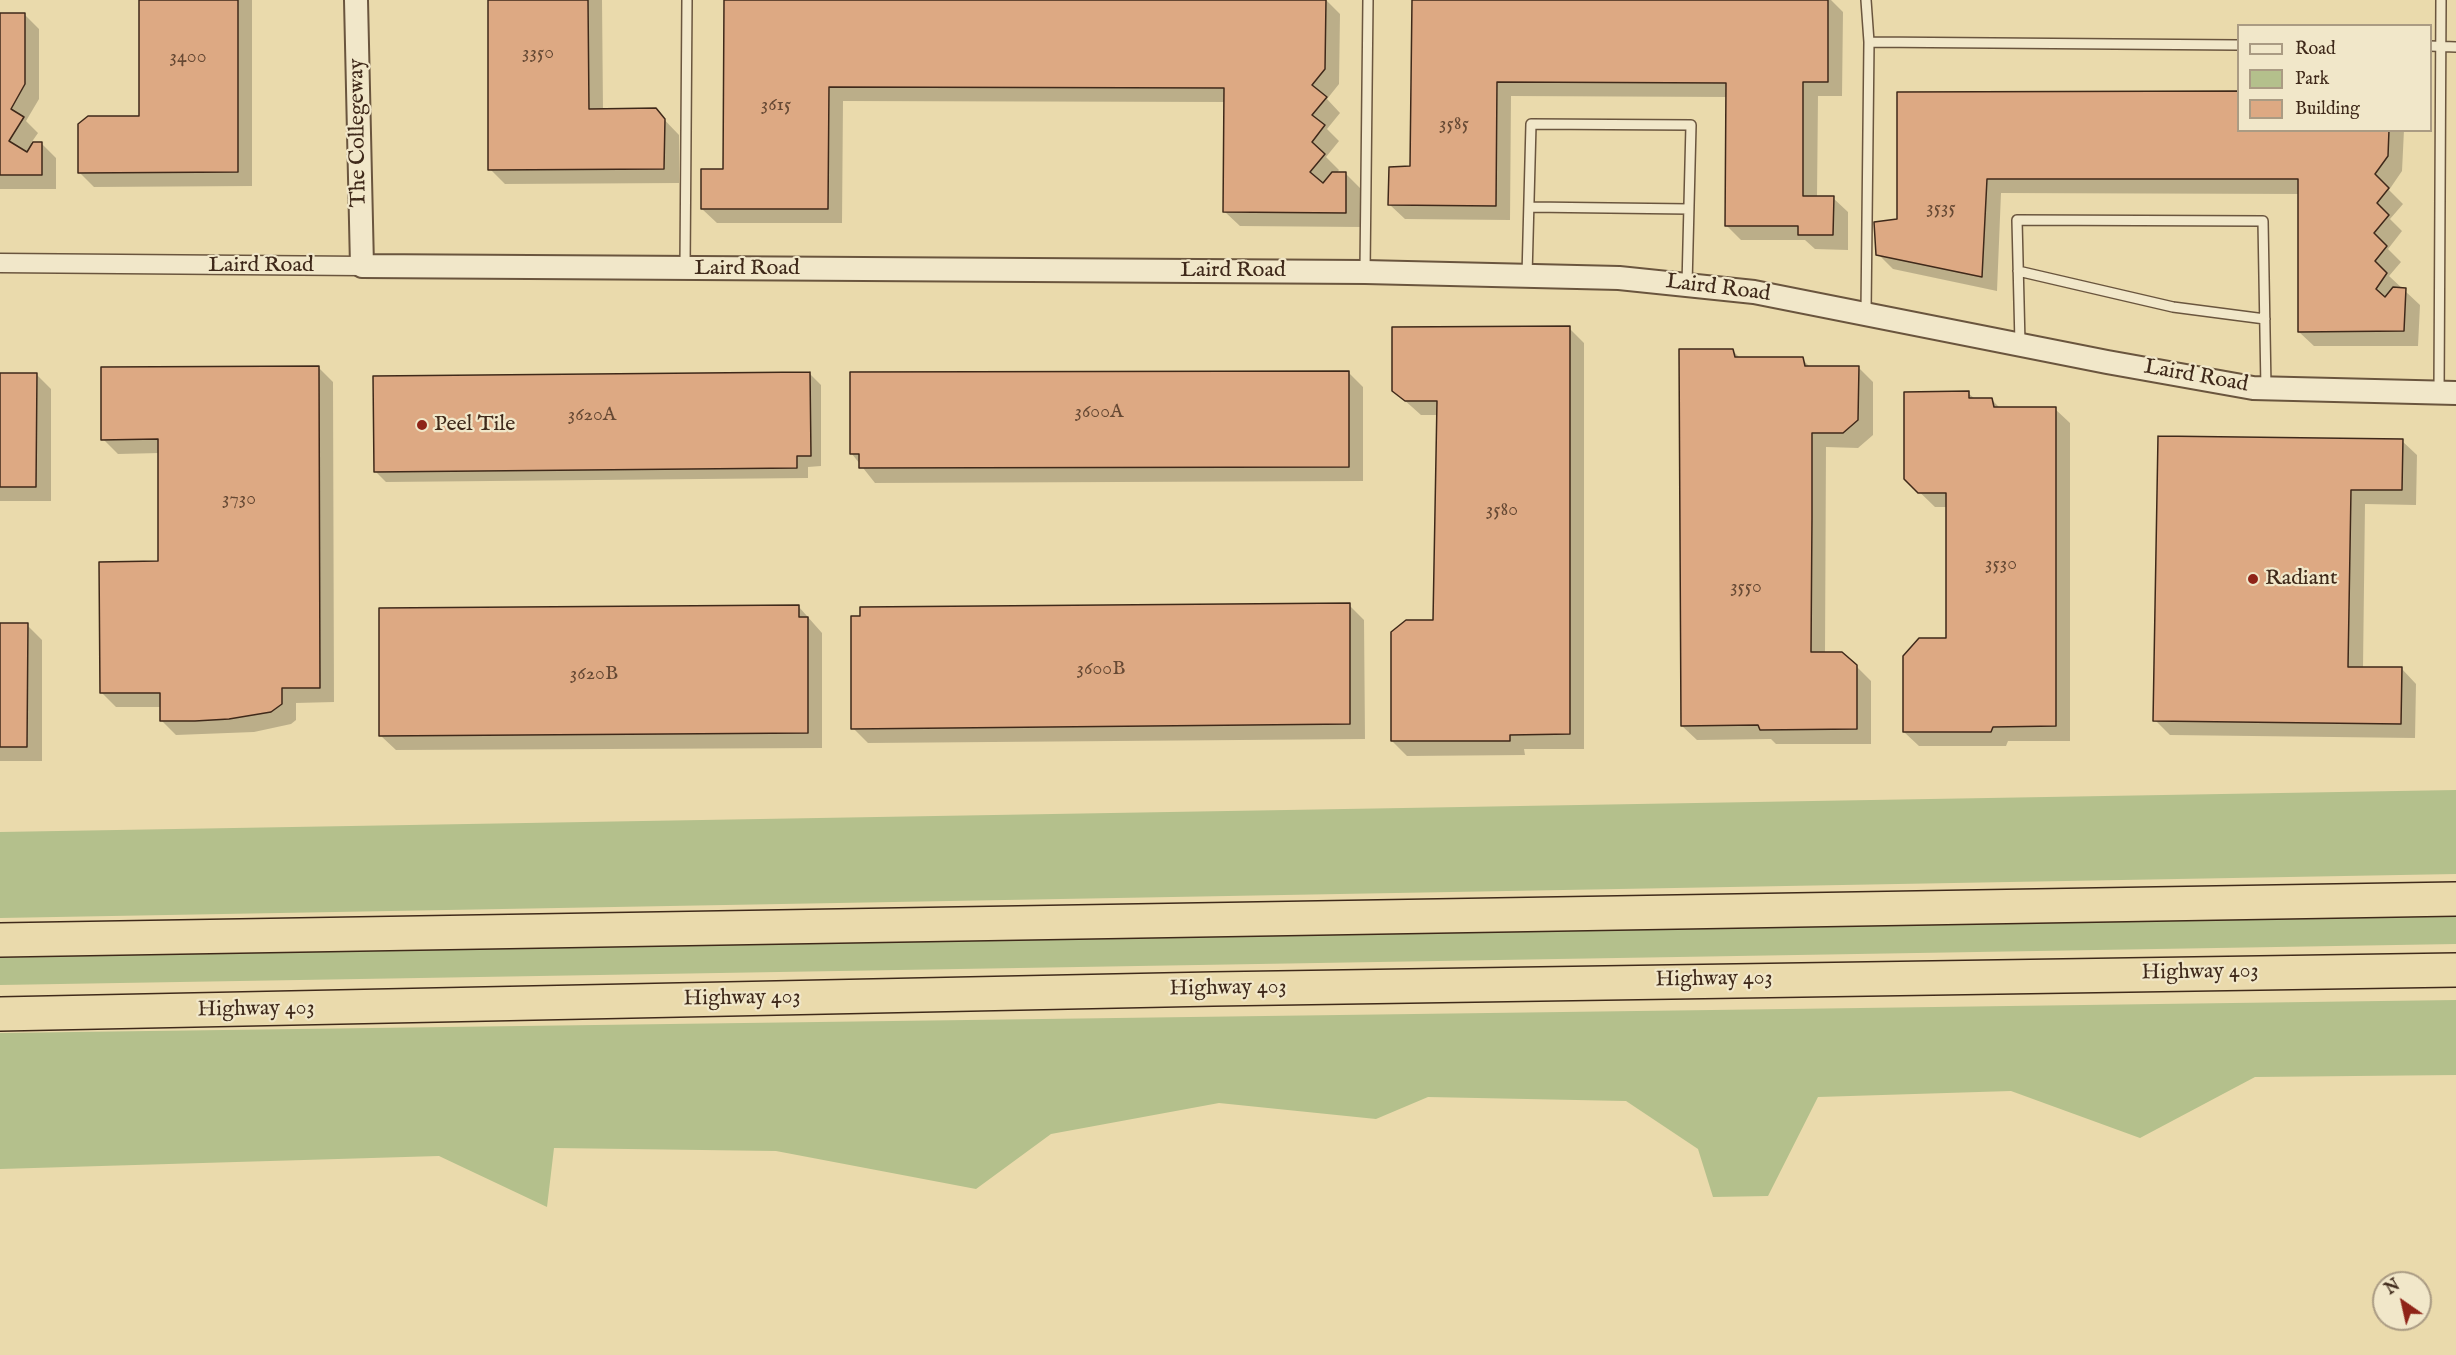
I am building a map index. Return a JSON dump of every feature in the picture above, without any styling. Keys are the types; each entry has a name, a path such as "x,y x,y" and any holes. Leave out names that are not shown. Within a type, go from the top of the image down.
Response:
{"highway":[{"path":"0,940 2456,899"},
{"name":"Highway 403","path":"0,1014 1343,987 2456,970"}],"street":[{"name":"The Collegeway","path":"356,0 362,266"},
{"name":"Laird Road","path":"0,263 1365,272 1619,278 1754,292 2141,368 2266,388 2447,393"}],"lane":[{"path":"685,269 687,0"},
{"path":"1365,272 1368,0"},
{"path":"1866,0 1869,42 1866,313"},
{"path":"2441,0 2447,393"},
{"path":"1869,42 2237,45"},
{"path":"2432,46 2456,47"},
{"path":"1527,276 1532,124 1691,125 1687,285"},
{"path":"1530,207 1689,209"},
{"path":"2020,344 2017,220 2263,220 2266,388"},
{"path":"2018,271 2173,307 2265,319"}],"green space":[{"path":"2456,790 2456,874 0,918 0,832"},
{"path":"2456,912 2456,944 0,985 0,955"},
{"path":"2456,1000 2456,1075 2255,1077 2140,1138 2011,1091 1818,1097 1768,1196 1713,1197 1698,1149 1626,1101 1428,1097 1376,1119 1219,1103 1051,1134 976,1189 776,1151 554,1148 547,1207 439,1156 0,1169 0,1033"}],"building":[{"path":"139,0 238,0 238,172 78,173 78,124 88,116 139,116"},
{"path":"488,0 588,0 589,109 656,108 665,119 664,169 488,170"},
{"path":"724,0 1326,0 1325,69 1312,85 1327,97 1312,115 1325,125 1312,142 1325,154 1310,172 1323,183 1332,172 1346,172 1346,213 1223,212 1224,88 829,87 828,209 701,209 701,169 723,169"},
{"path":"1412,0 1828,0 1828,82 1803,82 1803,196 1834,196 1833,235 1798,235 1798,226 1725,226 1726,83 1497,82 1496,206 1388,205 1389,167 1410,166"},
{"path":"0,13 25,13 25,84 11,109 24,117 9,141 27,152 33,142 42,142 42,175 0,175"},
{"path":"2237,91 2237,132 2389,132 2388,156 2375,174 2389,188 2377,203 2389,215 2374,233 2387,246 2375,261 2387,273 2376,289 2385,297 2393,287 2406,288 2404,331 2298,332 2298,179 1987,179 1982,277 1876,255 1874,222 1897,219 1897,92"},
{"path":"1570,326 1570,734 1510,735 1510,741 1391,741 1391,632 1406,620 1433,620 1437,401 1405,401 1392,391 1392,327"},
{"path":"1679,349 1733,349 1735,357 1803,357 1805,366 1859,366 1858,420 1843,433 1812,433 1811,652 1842,652 1857,665 1857,729 1760,730 1758,725 1681,726"},
{"path":"319,366 320,688 282,688 282,704 271,712 229,719 195,721 160,721 160,693 100,693 99,562 158,561 158,439 101,440 101,367"},
{"path":"1349,371 1349,467 859,468 859,454 850,454 850,372"},
{"path":"810,372 811,456 797,456 797,468 374,472 373,376"},
{"path":"0,373 37,373 36,487 0,487"},
{"path":"1969,391 1969,398 1992,398 1994,407 2056,407 2056,726 1993,727 1991,732 1903,732 1903,656 1919,638 1946,638 1946,493 1918,493 1904,479 1904,392"},
{"name":"Radiant","path":"2158,436 2403,439 2402,490 2351,490 2348,667 2402,667 2401,724 2153,721"},
{"path":"1350,603 1350,724 851,729 851,616 860,616 860,607"},
{"path":"799,605 799,617 808,617 808,733 379,736 379,608"},
{"path":"0,623 28,623 27,747 0,747"}],"place":[{"name":"Peel Tile","path":"422,425"},
{"name":"Radiant","path":"2253,579"}]}
